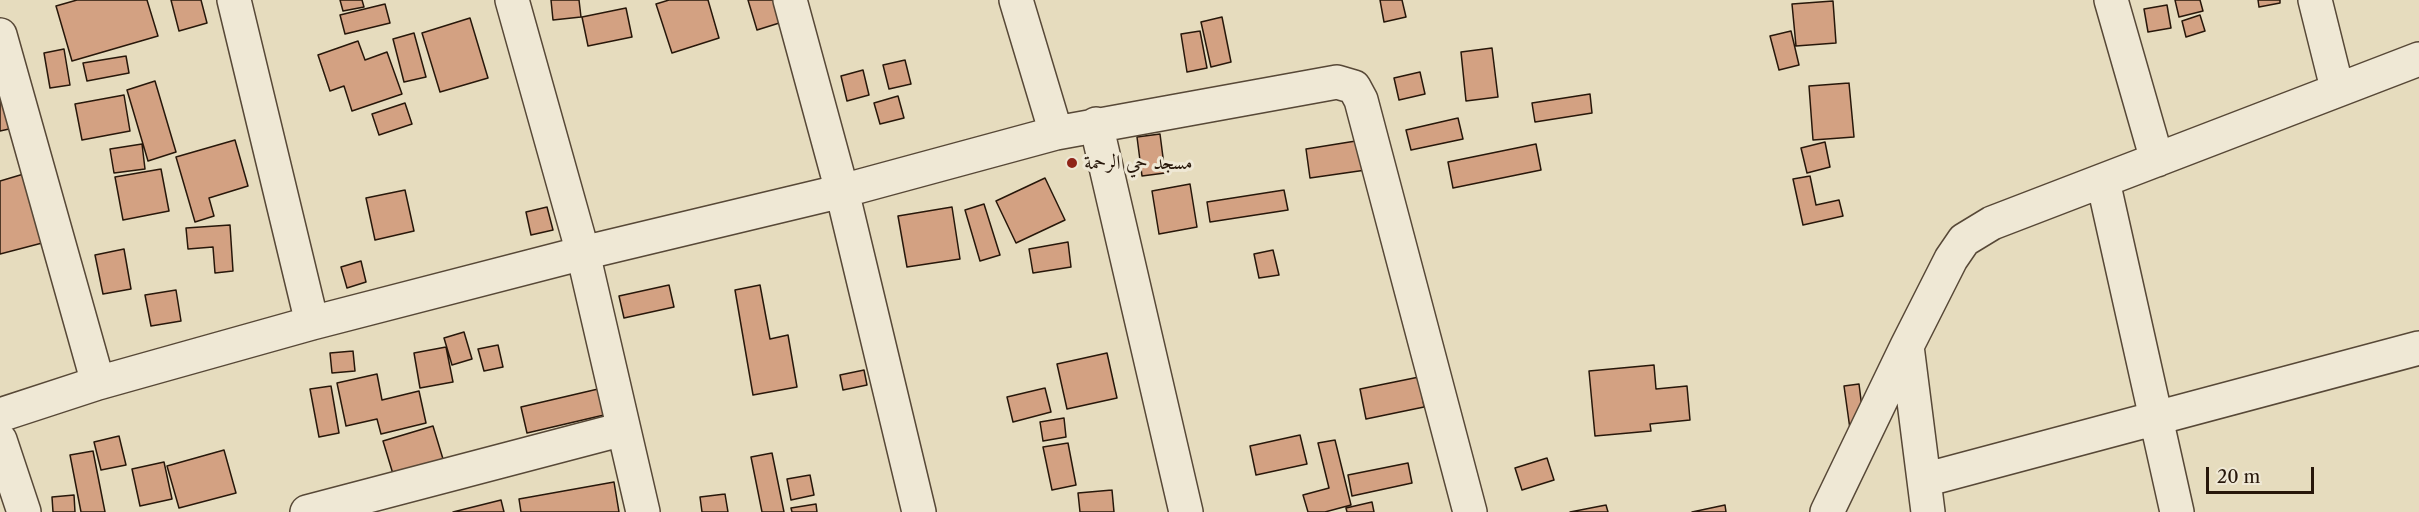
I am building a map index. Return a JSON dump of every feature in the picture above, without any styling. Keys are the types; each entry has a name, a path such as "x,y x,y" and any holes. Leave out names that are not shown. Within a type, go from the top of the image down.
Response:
{"street":[{"path":"234,0 312,323"},
{"path":"512,0 583,253 643,512"},
{"path":"790,0 842,191 919,512"},
{"path":"1016,0 1056,133"},
{"path":"2111,0 2157,160"},
{"path":"2315,0 2337,88"},
{"path":"0,35 98,383"},
{"path":"1827,512 1907,346 1951,259 1964,240 1992,223 2337,88 2419,59"},
{"path":"0,415 98,383 312,323 583,253 842,191 1056,133 1337,82 1354,87 1361,100 1470,512"},
{"path":"1096,124 1186,512"},
{"path":"2103,181 2177,512"},
{"path":"1907,346 1926,496 2156,420 2419,348"},
{"path":"307,512 623,429"},
{"path":"0,440 24,512"}],"building":[{"path":"77,0 147,0 158,36 72,61 56,6"},
{"path":"171,0 201,0 207,23 179,31"},
{"path":"340,0 362,0 364,7 343,11"},
{"path":"551,0 579,0 581,17 553,20"},
{"path":"669,0 708,0 719,38 672,53 656,4"},
{"path":"748,0 786,0 792,19 757,30"},
{"path":"1380,0 1402,0 1406,17 1384,22"},
{"path":"2175,0 2200,0 2203,11 2179,17"},
{"path":"2258,0 2280,0 2280,3 2259,7"},
{"path":"1833,1 1836,43 1796,46 1792,4"},
{"path":"385,4 390,23 345,34 340,15"},
{"path":"2167,5 2171,28 2148,32 2144,9"},
{"path":"626,8 632,37 588,46 582,17"},
{"path":"2200,15 2205,31 2186,37 2182,21"},
{"path":"1222,17 1231,62 1211,67 1201,22"},
{"path":"470,18 488,78 440,92 422,33"},
{"path":"1200,31 1207,68 1187,72 1181,34"},
{"path":"1791,31 1799,65 1779,70 1770,36"},
{"path":"414,33 426,77 404,82 393,39"},
{"path":"358,41 365,60 387,52 402,94 352,111 344,86 330,91 318,55"},
{"path":"1492,48 1498,97 1466,101 1461,52"},
{"path":"64,49 70,85 50,88 44,53"},
{"path":"126,56 129,73 87,81 83,63"},
{"path":"905,60 911,84 889,89 883,65"},
{"path":"863,70 869,95 847,101 841,76"},
{"path":"1420,72 1425,94 1399,100 1394,78"},
{"path":"155,81 176,152 148,161 127,90"},
{"path":"1849,83 1854,137 1813,140 1809,86"},
{"path":"0,88 9,129 0,131"},
{"path":"1590,94 1592,113 1535,122 1532,103"},
{"path":"124,95 130,131 82,140 75,104"},
{"path":"898,96 904,118 880,124 874,103"},
{"path":"405,103 412,124 379,135 372,114"},
{"path":"1458,118 1463,139 1411,150 1406,130"},
{"path":"1160,134 1165,173 1142,176 1137,137"},
{"path":"235,140 248,186 209,198 214,216 195,222 176,157"},
{"path":"1362,140 1366,170 1310,178 1306,149"},
{"path":"1825,142 1830,167 1807,173 1801,148"},
{"path":"142,144 145,169 114,173 110,149"},
{"path":"1536,144 1541,170 1453,188 1448,162"},
{"path":"161,169 169,211 123,220 115,177"},
{"path":"27,173 46,242 0,254 0,181"},
{"path":"1810,176 1816,205 1839,200 1843,216 1803,225 1793,179"},
{"path":"1045,178 1065,220 1016,243 996,201"},
{"path":"1190,184 1197,227 1159,234 1152,191"},
{"path":"405,190 414,231 375,240 366,198"},
{"path":"1284,190 1288,210 1210,222 1207,202"},
{"path":"984,204 1000,255 980,261 965,210"},
{"path":"547,207 553,230 531,235 526,212"},
{"path":"952,207 960,259 907,267 898,216"},
{"path":"230,225 233,271 215,273 213,247 188,249 186,228"},
{"path":"1068,242 1071,267 1033,273 1029,249"},
{"path":"124,249 131,289 103,294 95,255"},
{"path":"1273,250 1279,275 1259,278 1254,254"},
{"path":"361,261 366,282 347,288 341,267"},
{"path":"669,285 674,307 624,318 619,296"},
{"path":"760,285 770,339 788,335 797,387 753,395 735,290"},
{"path":"176,290 181,321 151,326 145,295"},
{"path":"464,332 472,359 452,365 444,338"},
{"path":"498,345 503,367 484,371 478,349"},
{"path":"446,347 453,382 420,388 414,353"},
{"path":"353,351 355,371 332,373 330,353"},
{"path":"1107,353 1117,398 1067,409 1057,364"},
{"path":"1654,365 1656,389 1687,386 1690,420 1650,424 1651,431 1595,436 1589,371"},
{"path":"864,370 867,385 843,390 840,375"},
{"path":"377,374 382,400 419,391 426,423 381,434 377,419 346,426 337,383"},
{"path":"1419,377 1424,407 1366,419 1360,389"},
{"path":"1859,384 1862,408 1850,429 1844,386"},
{"path":"331,386 339,433 319,437 310,389"},
{"path":"1045,388 1051,412 1013,422 1007,397"},
{"path":"598,389 604,415 527,433 521,407"},
{"path":"1064,418 1066,437 1043,441 1040,422"},
{"path":"433,426 443,459 393,474 383,441"},
{"path":"1300,435 1307,464 1256,475 1250,446"},
{"path":"119,436 126,465 101,470 94,442"},
{"path":"1335,440 1351,505 1325,512 1308,512 1303,495 1329,488 1318,443"},
{"path":"1068,443 1076,485 1052,490 1043,447"},
{"path":"224,450 236,493 179,508 167,466"},
{"path":"93,451 105,512 81,512 70,455"},
{"path":"772,453 784,512 762,512 751,457"},
{"path":"1547,458 1554,480 1522,490 1515,468"},
{"path":"164,462 172,499 140,506 132,469"},
{"path":"1408,463 1412,483 1352,496 1348,475"},
{"path":"810,475 814,495 791,500 787,479"},
{"path":"614,482 619,512 521,512 519,499"},
{"path":"1112,490 1114,512 1080,512 1078,493"},
{"path":"725,494 728,512 702,512 700,497"},
{"path":"74,495 75,512 53,512 52,497"},
{"path":"501,500 504,512 453,512"},
{"path":"1372,502 1374,512 1347,512 1346,508"},
{"path":"816,504 817,512 792,512 791,508"},
{"path":"1606,505 1608,512 1570,512"},
{"path":"1725,505 1726,512 1692,512"}],"place":[{"name":"مسجد حي الرحمة","path":"1072,163"}]}
